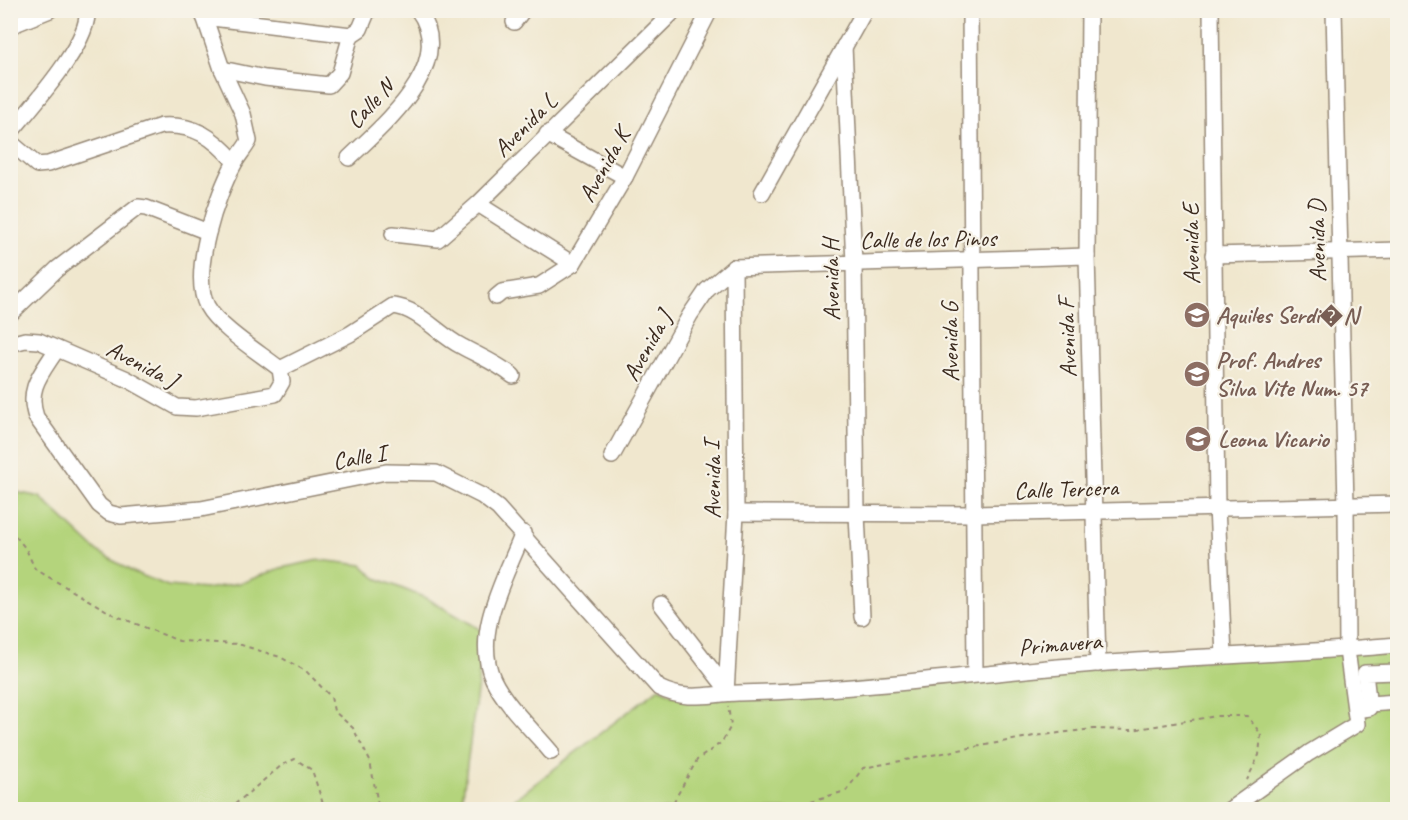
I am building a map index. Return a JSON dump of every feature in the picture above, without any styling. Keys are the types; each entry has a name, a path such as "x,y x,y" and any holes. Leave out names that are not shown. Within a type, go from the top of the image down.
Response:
{"street":[{"path":"10,26 50,10"},
{"path":"10,134 78,45 88,21 87,10"},
{"path":"222,69 265,78 329,85 340,73 351,35 360,29 368,10"},
{"name":"Calle N","path":"349,158 410,97 431,48 425,20 418,10"},
{"name":"Avenida L","path":"393,234 438,239 478,204 675,10"},
{"name":"Avenida K","path":"496,297 502,292 539,286 573,264 625,177 710,10"},
{"path":"762,193 865,10"},
{"name":"Avenida G","path":"970,10 975,674"},
{"name":"Avenida F","path":"1089,10 1087,256 1098,664"},
{"name":"Avenida E","path":"1211,10 1217,507 1224,656"},
{"name":"Avenida D","path":"1334,10 1346,505 1347,650 1362,707"},
{"path":"351,35 203,14 222,69 243,114 249,141 243,154 235,162 216,205 208,232 202,281 207,305 220,321 280,369 350,334 393,306 401,307 414,314 442,335 498,364 513,376"},
{"name":"Avenida H","path":"844,46 854,263 857,514 862,617"},
{"path":"10,142 38,165 48,164 160,126 180,125 208,137 235,162"},
{"path":"547,134 625,177"},
{"path":"478,204 573,264"},
{"path":"10,314 57,269 138,207 208,232"},
{"path":"1214,255 1398,250"},
{"name":"Calle de los Pinos","path":"734,267 972,262 1087,256"},
{"name":"Avenida J","path":"612,456 690,315 707,290 734,267"},
{"name":"Avenida I","path":"726,691 736,513 734,267"},
{"name":"Avenida J","path":"10,344 25,340 39,341 127,379 177,407 196,408 270,397 275,394 282,382 280,369"},
{"name":"Calle I","path":"57,349 36,383 30,400 36,417 99,505 109,513 121,516 183,511 386,472 435,473 482,496 498,508 523,533 659,688 675,696 696,698 726,691"},
{"name":"Calle Tercera","path":"736,513 974,514 1398,504"},
{"path":"523,533 485,632 485,656 494,680 503,694 551,752"},
{"path":"660,604 726,691"},
{"name":"Primavera","path":"726,691 804,692 1098,664 1398,645"},
{"path":"1233,806 1357,724 1362,707 1365,673 1398,672"},
{"path":"1362,707 1398,702"}],"path":[{"path":"10,529 26,549 35,569 114,615 179,641 238,644 280,657 306,671 331,697 334,711 353,728 370,761 379,810"},
{"path":"669,810 698,760 722,742 731,726 726,691"},
{"path":"796,810 804,803 846,791 863,768 1034,736 1093,729 1132,730 1216,716 1247,717 1261,734 1259,755 1233,806"},
{"path":"228,810 282,765 295,759 312,770 326,810"}],"green space":[{"path":"11,491 40,497 97,551 131,571 168,586 206,589 244,582 281,568 319,560 362,565 376,578 428,599 485,632 461,809 11,810"},
{"path":"1397,647 1397,809 501,810 659,688 675,696"}],"place":[{"name":"Aquiles Serdi�N","path":"1197,315"},
{"name":"Prof. Andres Silva Vite Num. 57","path":"1197,374"},
{"name":"Leona Vicario","path":"1198,439"}]}
